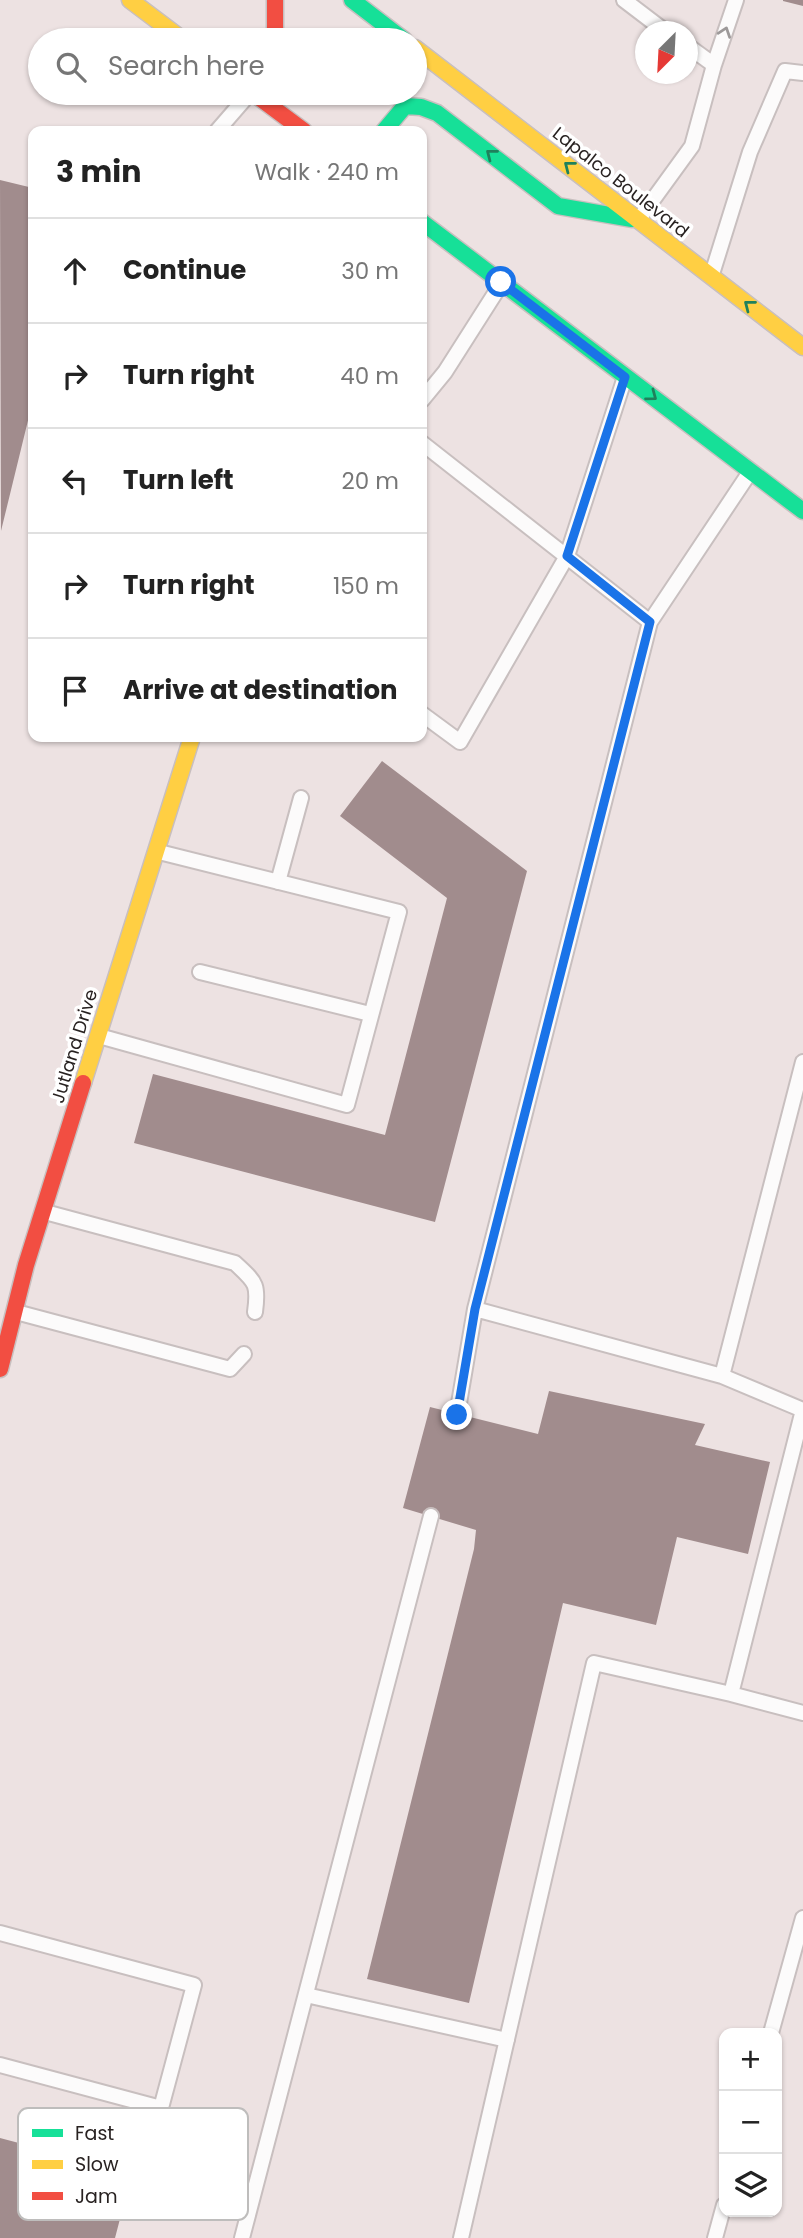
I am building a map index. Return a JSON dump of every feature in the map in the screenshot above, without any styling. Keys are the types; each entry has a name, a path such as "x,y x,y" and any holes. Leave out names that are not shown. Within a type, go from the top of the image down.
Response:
{"main road":[{"path":"130,0 167,28"},
{"path":"275,0 275,28"},
{"path":"352,0 388,28"},
{"name":"Lapalco Boulevard","path":"427,57 803,347"},
{"path":"269,105 298,126"},
{"path":"286,105 290,120"},
{"path":"387,126 405,106 421,107 437,113 558,206 638,220"},
{"path":"427,226 803,511"},
{"path":"434,251 457,249"},
{"name":"Jutland Drive","path":"0,1369 43,1211 190,742"}],"lane":[{"path":"624,0 652,21"},
{"path":"638,220 692,146 714,65 736,0"},
{"path":"698,53 714,65"},
{"path":"712,276 750,152 785,71 803,73"},
{"path":"222,126 241,105"},
{"path":"427,394 445,372 501,282"},
{"path":"427,717 460,742 567,556 625,377"},
{"path":"427,447 650,622"},
{"path":"457,1415 475,1309 650,622 751,471"},
{"path":"278,882 301,798"},
{"path":"98,1036 346,1105 399,912 156,851"},
{"path":"200,972 370,1014"},
{"path":"722,1376 803,1062"},
{"path":"43,1211 235,1263 251,1278 257,1292 255,1312"},
{"path":"475,1309 722,1376 803,1410 731,1694"},
{"path":"15,1311 230,1369 244,1354"},
{"path":"248,2215 431,1516"},
{"path":"461,2238 594,1663 803,1713"},
{"path":"772,2028 803,1918"},
{"path":"0,1933 194,1984 161,2108 0,2064"},
{"path":"306,1995 507,2040"},
{"path":"715,2238 721,2217"},
{"path":"242,2238 247,2220"}],"building":[{"path":"803,0 803,6 783,1"},
{"path":"0,180 28,187 28,420 1,531"},
{"path":"382,761 527,871 435,1222 134,1143 153,1074 385,1135 447,898 340,816"},
{"path":"549,1391 705,1424 695,1445 770,1462 748,1554 677,1537 656,1625 563,1603 469,2003 367,1979 474,1549 476,1530 403,1508 430,1407 538,1434"},
{"path":"0,2138 18,2143 18,2220 120,2220 115,2238 0,2238"}],"traffic: fast":[{"path":"352,0 388,28"},
{"path":"388,126 405,106 421,107 437,113 558,206 632,219"},
{"path":"427,226 803,511"}],"traffic: slow":[{"path":"130,0 167,28"},
{"path":"427,57 803,347"},
{"path":"83,1083 190,742"}],"traffic: jam":[{"path":"275,0 275,28"},
{"path":"269,105 297,126"},
{"path":"0,1369 26,1265 83,1083"}],"route":[{"path":"457,1415 475,1309 650,622 567,556 625,377 501,282"}]}
